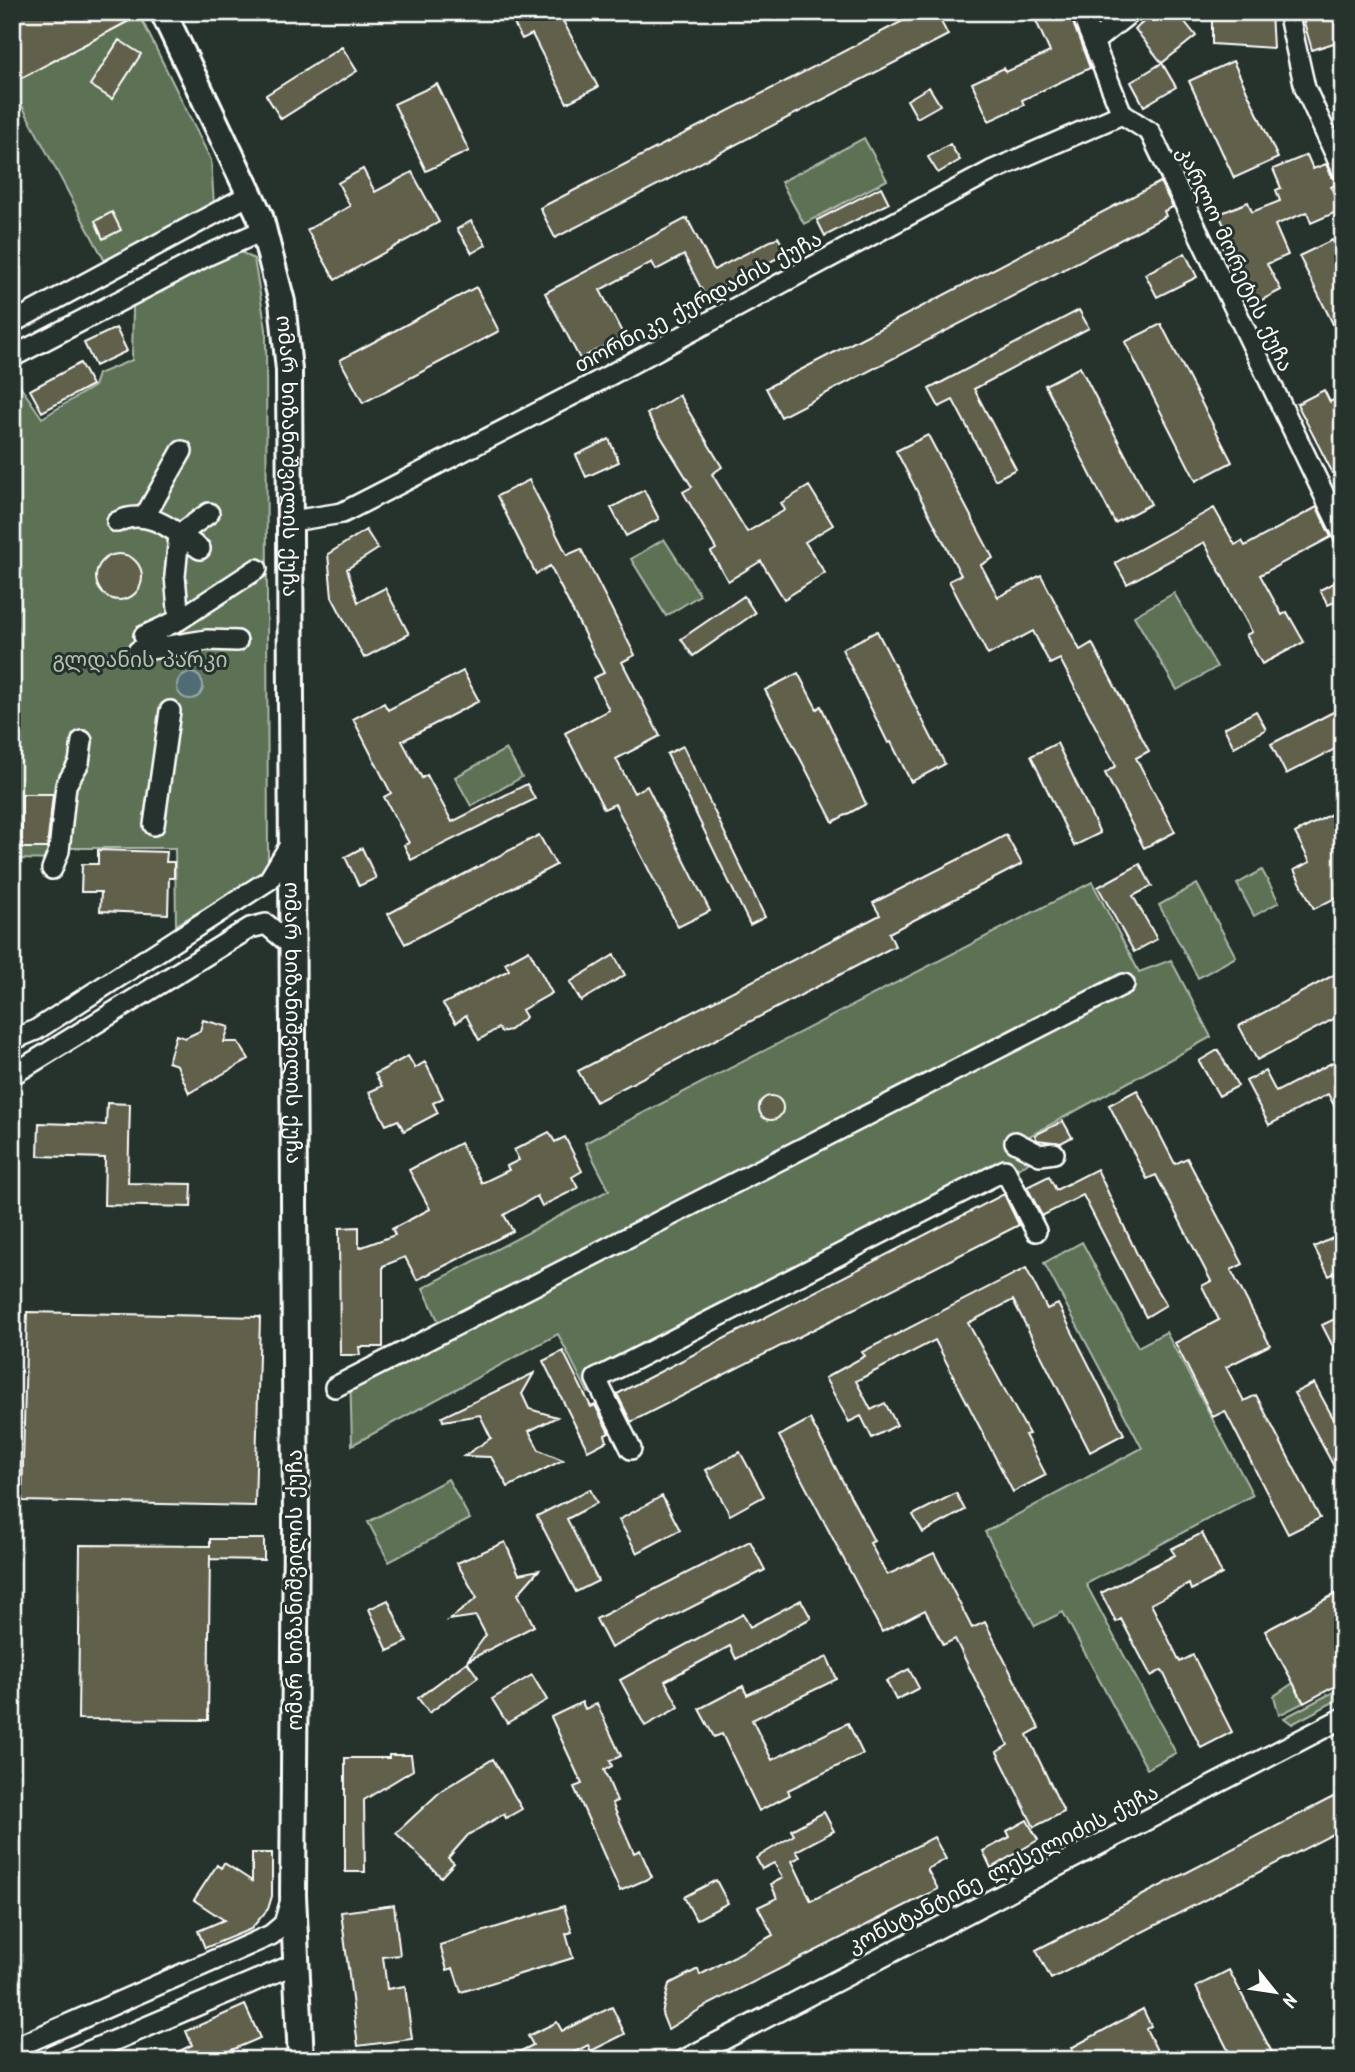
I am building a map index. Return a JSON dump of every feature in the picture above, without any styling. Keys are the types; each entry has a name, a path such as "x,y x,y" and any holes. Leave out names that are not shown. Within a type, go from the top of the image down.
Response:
{"main road":[{"name":"ომარ ხიზანიშვილის ქუჩა","path":"163,12 251,194 264,230 282,302 289,370 296,1512 293,1895 301,2060"}],"street":[{"path":"1081,12 1122,114"},
{"path":"1093,41 1131,12"},
{"path":"1288,12 1305,89 1343,171"},
{"name":"თორნიკე ქურდაძის ქუჩა","path":"292,521 342,513 601,380 991,171 1122,114"},
{"name":"კარლო მორეტის ქუჩა","path":"1122,114 1150,132 1343,534"},
{"path":"12,324 251,194"},
{"path":"12,357 185,267 264,230"},
{"path":"145,516 182,451"},
{"path":"179,620 175,576 179,535 209,513"},
{"path":"117,522 145,516 200,549"},
{"path":"237,642 181,650 141,643 257,569"},
{"path":"154,825 170,711"},
{"path":"52,869 59,851 66,785 79,762 82,741"},
{"path":"12,1040 36,1030 269,880 290,845"},
{"path":"12,1075 250,928 266,924 291,945"},
{"path":"335,1387 1124,984"},
{"path":"1015,1142 1040,1155 1054,1153"},
{"path":"631,1449 596,1379 1005,1170 1037,1231"},
{"name":"კონსტანტინე ლესელიძის ქუჩა","path":"684,2060 1343,1718"},
{"path":"12,2049 271,1935 284,1924 293,1895"},
{"path":"68,2060 295,1964"}],"green space":[{"path":"138,12 211,160 214,205 108,267 12,87 12,50"},
{"path":"864,138 887,180 804,224 781,182"},
{"name":"გლდანის პარკი","path":"239,251 254,259 266,329 268,863 257,877 176,925 175,848 63,848 63,860 12,859 12,374 42,418 94,386 98,374 132,360 133,306"},
{"path":"664,539 700,595 666,616 631,559"},
{"path":"1174,593 1217,667 1177,690 1134,616"},
{"path":"506,749 522,777 471,806 455,777"},
{"path":"1262,870 1279,902 1254,916 1237,884"},
{"path":"1092,882 1139,972 1171,960 1211,1037 1026,1138 1036,1159 588,1393 558,1334 352,1445 350,1372 442,1329 423,1288 609,1190 585,1143"},
{"path":"1197,884 1236,957 1198,978 1159,905"},
{"path":"1082,1242 1138,1347 1166,1332 1253,1495 1086,1584 1176,1753 1147,1769 1063,1612 1035,1626 985,1532 1142,1448 1044,1263"},
{"path":"448,1479 470,1519 389,1562 368,1522"},
{"path":"1293,1683 1303,1703 1279,1715 1274,1696"},
{"path":"1343,1687 1343,1697 1292,1724 1284,1718"}],"water":[{"path":"190,673 199,677 203,686 199,695 190,699 181,695 177,686 181,677"}],"building":[{"path":"12,12 146,12 12,83"},
{"path":"508,12 546,12 551,22 561,17 598,87 567,103 532,34 522,39"},
{"path":"920,12 936,12 948,35 555,238 540,208"},
{"path":"1032,12 1069,12 1090,68 1022,100 1024,105 989,121 972,83 1004,68 1006,72 1050,52"},
{"path":"1156,12 1177,12 1196,36 1162,63 1135,29"},
{"path":"1212,12 1271,12 1273,48 1212,44"},
{"path":"1301,12 1337,12 1343,40 1312,50"},
{"path":"119,40 141,54 112,99 90,85"},
{"path":"342,47 357,71 281,119 266,95"},
{"path":"1233,61 1278,158 1234,178 1189,81"},
{"path":"1162,63 1176,87 1144,106 1131,82"},
{"path":"437,84 469,151 426,171 394,104"},
{"path":"929,87 940,105 917,118 907,100"},
{"path":"950,144 960,160 938,173 928,157"},
{"path":"1307,155 1313,169 1326,164 1332,177 1340,183 1331,187 1341,210 1311,223 1307,212 1275,225 1288,255 1267,264 1281,290 1256,303 1235,262 1229,264 1222,246 1231,242 1219,214 1248,202 1252,212 1280,201 1276,190 1281,188 1273,169"},
{"path":"363,169 375,192 412,172 439,222 335,280 307,230 350,206 338,183"},
{"path":"1160,182 1173,207 1164,211 1166,216 781,417 766,388"},
{"path":"881,187 889,203 825,236 817,220"},
{"path":"112,212 121,230 103,239 95,221"},
{"path":"687,218 714,270 778,237 787,253 705,296 684,255 656,270 652,262 600,290 624,336 580,359 545,293"},
{"path":"471,221 486,245 472,253 457,229"},
{"path":"1332,240 1343,263 1343,344 1299,256"},
{"path":"1185,253 1197,277 1157,297 1145,274"},
{"path":"476,287 499,331 363,403 340,360"},
{"path":"1079,310 1089,328 974,389 1016,469 995,480 953,400 939,407 929,389"},
{"path":"1161,324 1232,462 1196,481 1125,342"},
{"path":"116,328 127,351 95,366 84,343"},
{"path":"80,363 92,385 42,412 30,390"},
{"path":"1080,367 1151,504 1115,523 1045,385"},
{"path":"1324,390 1330,402 1343,395 1343,493 1297,404"},
{"path":"679,395 722,467 712,474 747,532 785,510 781,503 809,486 833,525 805,542 825,573 784,599 761,561 728,581 711,552 716,549 683,492 692,487 647,414"},
{"path":"928,435 993,558 981,565 998,597 1041,575 1080,650 1092,643 1149,751 1136,758 1175,832 1144,848 1105,773 1116,766 1060,659 1050,664 1033,631 988,655 949,581 961,575 896,451"},
{"path":"609,439 619,462 586,477 576,455"},
{"path":"529,480 567,555 581,549 635,655 622,662 660,736 616,759 634,793 647,786 710,911 678,927 615,804 604,809 565,733 609,710 593,678 604,673 550,566 536,574 497,496"},
{"path":"644,490 659,519 626,536 611,508"},
{"path":"1317,507 1331,537 1260,575 1282,615 1287,612 1304,642 1262,664 1246,635 1252,632 1204,542 1127,584 1115,563 1214,508 1235,545 1242,541 1245,546"},
{"path":"366,530 378,549 347,569 358,602 385,588 409,634 364,658 332,597 328,554"},
{"path":"119,554 135,561 142,577 135,593 119,600 103,593 96,577 103,561"},
{"path":"1343,578 1343,598 1328,605 1320,590"},
{"path":"744,596 755,613 693,656 681,639"},
{"path":"877,631 945,764 911,782 891,742 888,743 842,649"},
{"path":"463,671 479,701 402,741 422,778 427,775 452,822 527,784 535,799 411,860 404,845 409,843 384,797 391,793 353,719 384,703 388,710"},
{"path":"798,673 817,709 821,706 866,804 833,822 765,690"},
{"path":"1343,707 1343,745 1286,774 1271,744"},
{"path":"1256,711 1266,729 1234,747 1224,728"},
{"path":"1057,743 1100,833 1074,846 1031,756"},
{"path":"683,746 765,917 750,925 667,754"},
{"path":"22,794 53,794 47,848 22,848"},
{"path":"1343,808 1343,894 1314,909 1294,870 1310,862 1295,833"},
{"path":"539,835 556,865 405,944 388,914"},
{"path":"1006,835 1022,864 889,933 895,946 596,1102 578,1071 880,915 873,903"},
{"path":"362,848 376,878 359,886 345,857"},
{"path":"98,850 167,852 166,862 174,862 174,878 169,878 168,914 100,911 101,892 81,892 82,864 98,864"},
{"path":"1140,864 1152,886 1133,896 1157,939 1134,952 1098,887"},
{"path":"529,950 552,993 522,1010 526,1017 510,1030 501,1032 498,1028 479,1040 466,1015 456,1023 443,1004 509,970 505,963"},
{"path":"614,955 625,975 581,1001 570,982"},
{"path":"1343,970 1343,1014 1257,1060 1239,1026"},
{"path":"203,1020 229,1027 224,1042 238,1042 249,1059 189,1093 177,1065 168,1062 176,1035 185,1038 200,1031"},
{"path":"1218,1050 1238,1086 1219,1096 1199,1061"},
{"path":"408,1056 415,1068 425,1062 443,1098 433,1103 438,1113 404,1131 398,1120 386,1125 369,1092 382,1086 375,1074"},
{"path":"1343,1057 1343,1122 1328,1094 1269,1125 1246,1081 1265,1071 1276,1092"},
{"path":"1137,1090 1175,1164 1187,1158 1243,1264 1231,1270 1270,1345 1226,1367 1244,1401 1256,1395 1320,1518 1288,1534 1225,1411 1213,1417 1175,1343 1219,1320 1202,1286 1211,1281 1156,1175 1147,1179 1109,1105"},
{"path":"771,1096 782,1103 783,1108 776,1119 771,1120 760,1113 759,1108 766,1097"},
{"path":"107,1103 130,1104 128,1183 192,1184 191,1207 104,1205 105,1158 38,1156 39,1123 106,1125"},
{"path":"1063,1121 1072,1137 1061,1143 1037,1140 1035,1135"},
{"path":"549,1132 555,1142 565,1137 582,1171 572,1177 578,1188 542,1206 537,1196 504,1215 513,1231 417,1280 405,1257 383,1266 383,1347 359,1347 360,1355 340,1355 339,1228 359,1227 359,1248 395,1235 392,1229 430,1209 409,1170 460,1143 482,1183 509,1170 507,1166 519,1160 514,1150"},
{"path":"1097,1169 1145,1271 1166,1305 1146,1317 1083,1195 1042,1216 1027,1187 1049,1176 1056,1190"},
{"path":"1004,1194 1019,1225 631,1422 617,1394"},
{"path":"1343,1233 1343,1269 1329,1276 1314,1247"},
{"path":"1026,1268 1047,1309 1058,1304 1124,1434 1090,1452 1013,1300 968,1323 1029,1434 1025,1435 1046,1475 1013,1492 935,1340 856,1381 871,1410 885,1403 897,1425 872,1438 861,1416 849,1422 825,1378 865,1356 862,1352"},
{"path":"27,1312 260,1317 255,1506 22,1501"},
{"path":"1343,1315 1343,1366 1322,1325"},
{"path":"563,1351 591,1407 595,1405 609,1433 605,1435 607,1441 588,1451 543,1361"},
{"path":"534,1373 522,1394 529,1409 557,1417 529,1431 539,1450 563,1460 508,1487 491,1457 464,1456 491,1438 480,1415 443,1421 442,1417"},
{"path":"1314,1383 1343,1436 1343,1483 1294,1393"},
{"path":"810,1419 874,1541 870,1543 887,1575 934,1553 972,1628 985,1622 1039,1728 1027,1735 1064,1812 1034,1827 997,1752 1008,1745 955,1639 943,1645 925,1610 882,1632 779,1436"},
{"path":"740,1452 764,1496 730,1515 706,1470"},
{"path":"590,1489 597,1503 567,1519 598,1581 576,1592 537,1516"},
{"path":"956,1493 965,1510 923,1533 913,1515"},
{"path":"662,1496 680,1530 637,1553 619,1520"},
{"path":"1202,1533 1222,1574 1191,1590 1189,1584 1151,1604 1180,1662 1193,1655 1232,1732 1201,1748 1162,1670 1151,1676 1121,1619 1116,1622 1101,1593 1175,1555 1171,1549"},
{"path":"210,1539 264,1539 264,1560 210,1559 210,1554 208,1720 78,1719 80,1545 210,1546"},
{"path":"750,1541 765,1570 611,1648 596,1619"},
{"path":"505,1542 519,1574 539,1570 518,1594 534,1626 467,1661 486,1635 476,1616 449,1620 477,1598 457,1563"},
{"path":"1343,1590 1343,1682 1304,1703 1265,1631"},
{"path":"388,1600 407,1642 388,1651 369,1609"},
{"path":"801,1600 811,1618 736,1659 730,1646 665,1681 679,1707 645,1726 620,1680 743,1614 750,1627"},
{"path":"827,1657 837,1679 752,1720 772,1760 848,1723 863,1754 788,1790 790,1795 759,1811 722,1734 714,1737 699,1709 743,1686 747,1695"},
{"path":"467,1662 478,1677 429,1713 418,1698"},
{"path":"909,1669 919,1688 896,1700 886,1681"},
{"path":"532,1675 547,1700 507,1723 492,1699"},
{"path":"582,1702 585,1709 597,1704 621,1756 610,1761 612,1766 604,1770 617,1801 612,1803 634,1853 640,1850 652,1877 620,1891 574,1787 582,1784 551,1717"},
{"path":"389,1755 411,1755 413,1770 364,1800 365,1872 345,1872 345,1758 389,1758"},
{"path":"493,1759 522,1809 506,1818 504,1814 468,1835 448,1858 454,1863 441,1877 396,1833 442,1790"},
{"path":"1343,1792 1343,1829 1051,1979 1036,1950"},
{"path":"824,1812 834,1831 796,1851 800,1857 792,1861 811,1901 934,1837 946,1859 927,1869 938,1889 702,2008 668,2029 662,2014 669,1984 698,1969 700,1975 773,1935 758,1907 777,1898 771,1884 783,1878 774,1863 762,1869 756,1858 794,1835 791,1830"},
{"path":"1027,1820 1038,1840 991,1868 983,1851 1010,1837 1007,1831"},
{"path":"252,1853 272,1853 272,1896 268,1909 251,1929 205,1948 198,1931 224,1920 194,1900 217,1865 221,1868 224,1863 252,1881"},
{"path":"716,1880 728,1903 696,1920 684,1897"},
{"path":"394,1905 400,1955 383,1957 387,1989 405,1986 412,2039 358,2046 341,1912"},
{"path":"564,1906 572,1932 566,1934 573,1958 461,1992 453,1968 447,1970 440,1945"},
{"path":"1229,1970 1276,2060 1233,2060 1196,1987"},
{"path":"245,2005 260,2038 222,2054 225,2060 161,2060 192,2045 186,2031"},
{"path":"612,2007 625,2034 591,2051 588,2045 559,2060 503,2060 533,2045 528,2036 557,2022 562,2031"},
{"path":"1143,2009 1151,2026 1146,2029 1162,2060 1078,2060 1071,2048"}]}
